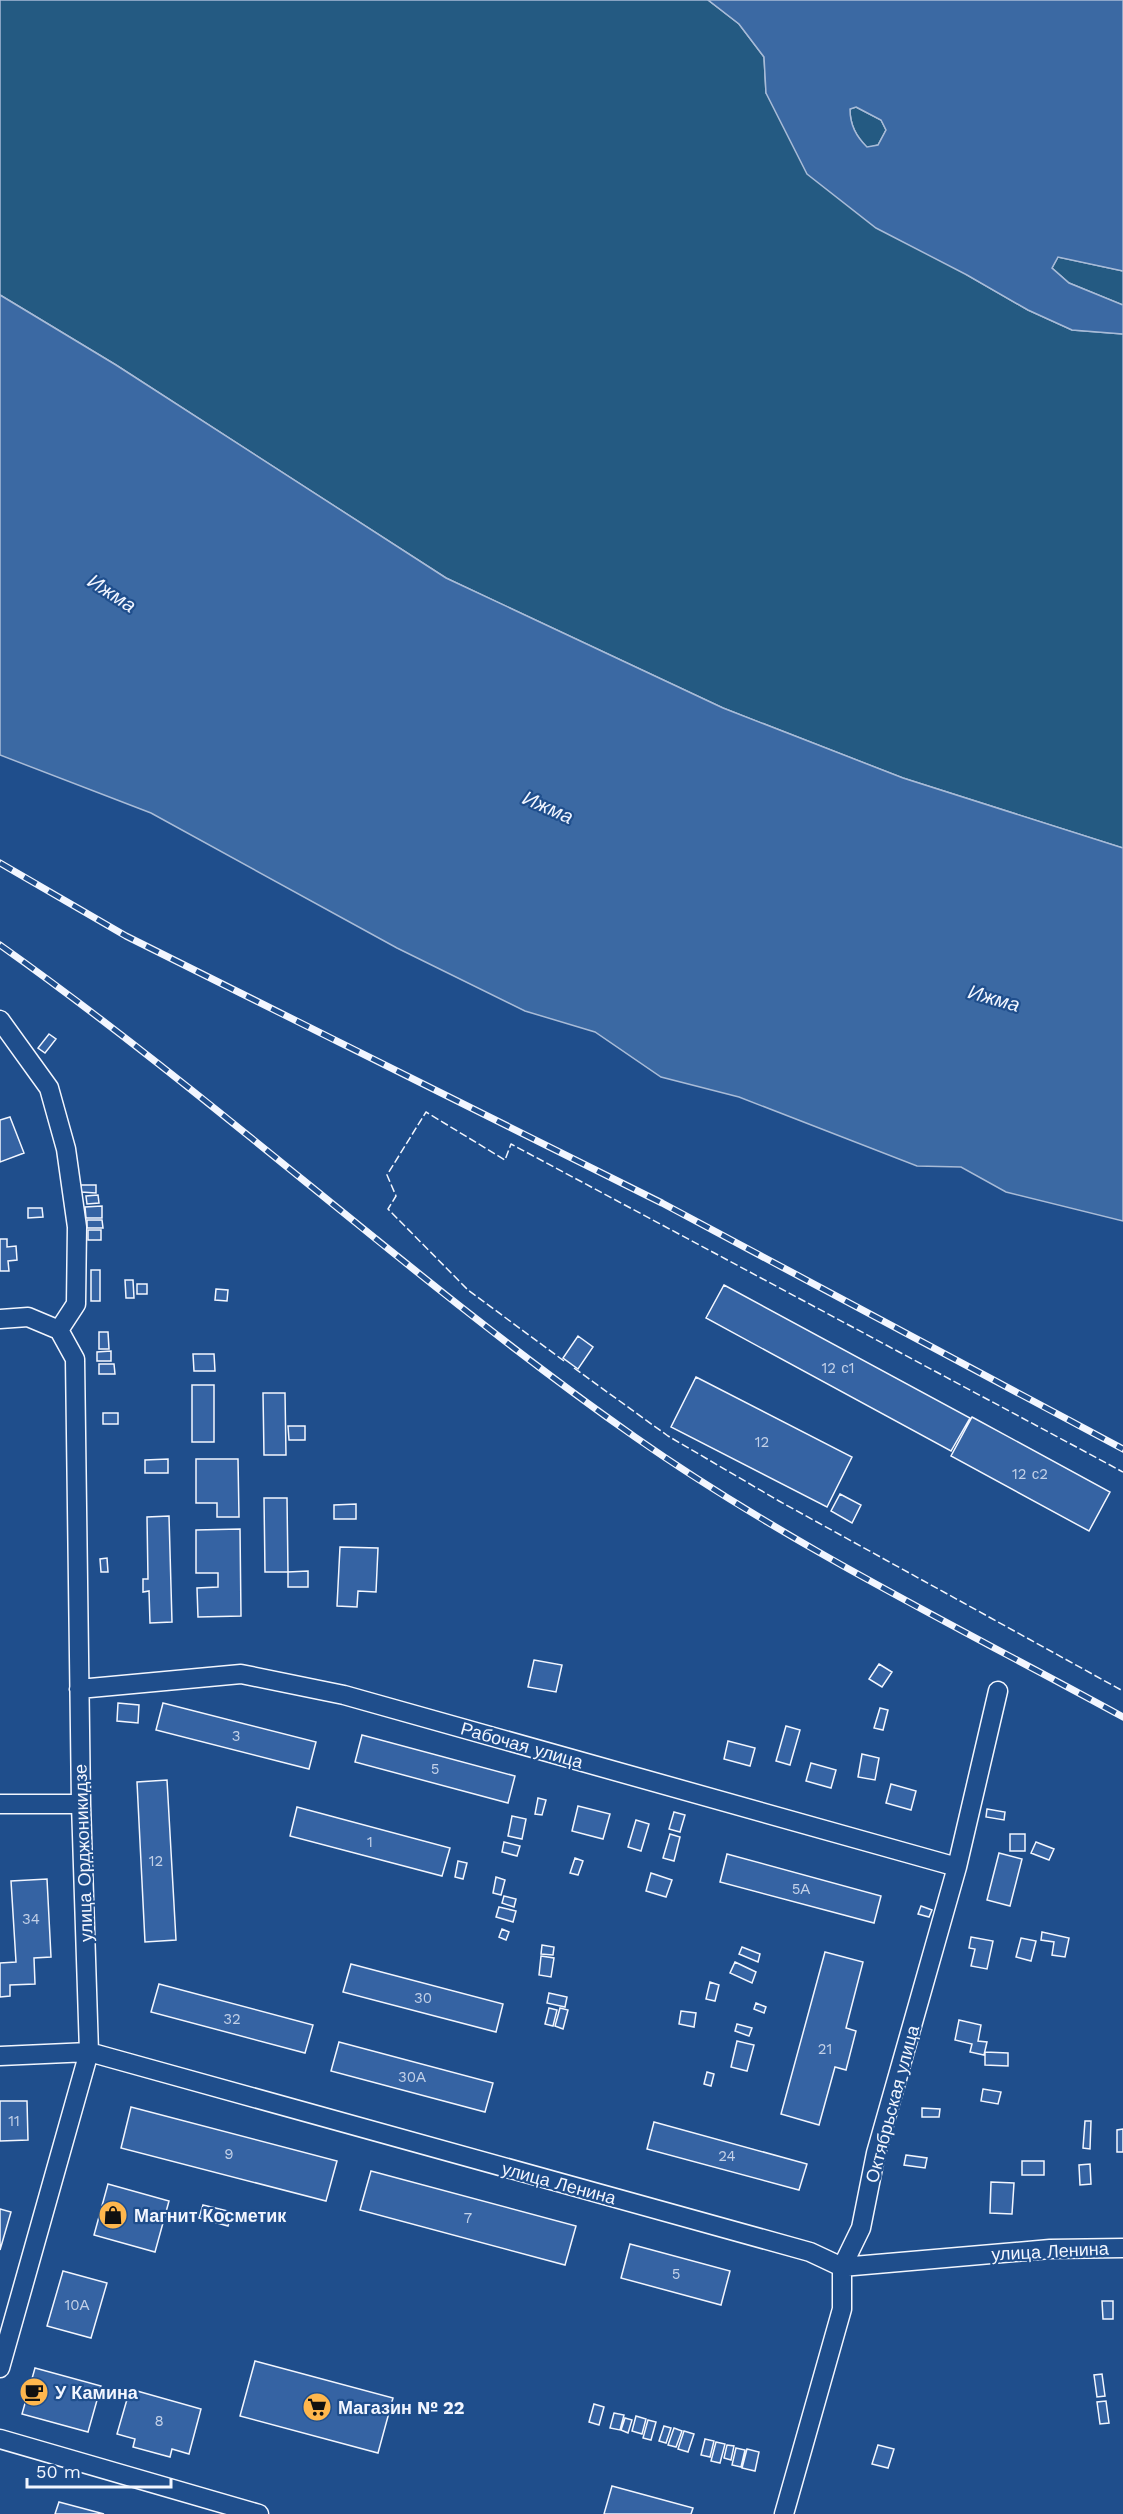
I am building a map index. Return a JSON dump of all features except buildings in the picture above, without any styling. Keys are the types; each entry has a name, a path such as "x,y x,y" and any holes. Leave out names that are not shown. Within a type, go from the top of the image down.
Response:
{"street":[{"path":"0,1020 49,1088 66,1149 77,1227 76,1304 59,1330 28,1317 0,1318"},
{"name":"улица Орджоникидзе","path":"0,2368 89,2052 81,1804 75,1359 59,1330"},
{"name":"Рабочая улица","path":"79,1689 241,1674 356,1698 957,1868"},
{"name":"Октябрьская улица","path":"784,2514 842,2309 842,2267 861,2228 876,2153 957,1868 998,1692"},
{"path":"0,1804 81,1804"},
{"name":"улица Ленина","path":"0,2056 89,2052 810,2252 842,2267 1050,2249 1123,2248"},
{"path":"0,2439 259,2514"}],"shaded area":[{"path":"0,0 708,0 739,24 764,57 766,93 967,275 1028,310 1072,330 1123,334 1123,848 903,778 723,708 446,578 116,365 0,295"},
{"path":"856,107 881,120 886,130 878,145 867,148 857,135 852,125 850,109"},
{"path":"1058,257 1123,271 1123,305 1069,283 1052,268"}],"water":[{"path":"708,0 1123,0 1123,271 1058,257 1052,268 1069,283 1123,305 1123,334 1072,330 1028,310 967,275 876,228 807,174 766,93 764,57 739,24","holes":["856,107 881,120 886,130 878,145 867,147 854,130 850,109"]},
{"name":"Ижма","path":"0,295 116,365 446,578 723,708 903,778 1123,848 1123,1221 1006,1192 961,1167 917,1166 739,1097 661,1077 595,1032 525,1011 397,948 151,813 0,755"}],"railway":[{"path":"0,863 126,936 662,1203 1123,1449"},
{"path":"0,945 161,1066 474,1317 635,1437 693,1476 814,1549 937,1618 1123,1717"}],"fence":[{"path":"564,1361 468,1290 388,1209 396,1196 387,1175 426,1112 505,1160 511,1144 1123,1472"},
{"path":"574,1368 668,1436 779,1501 1123,1691"}],"place":[{"name":"Магнит Косметик","path":"113,2215"},
{"name":"У Камина","path":"34,2392"},
{"name":"Магазин № 22","path":"317,2407"}]}
